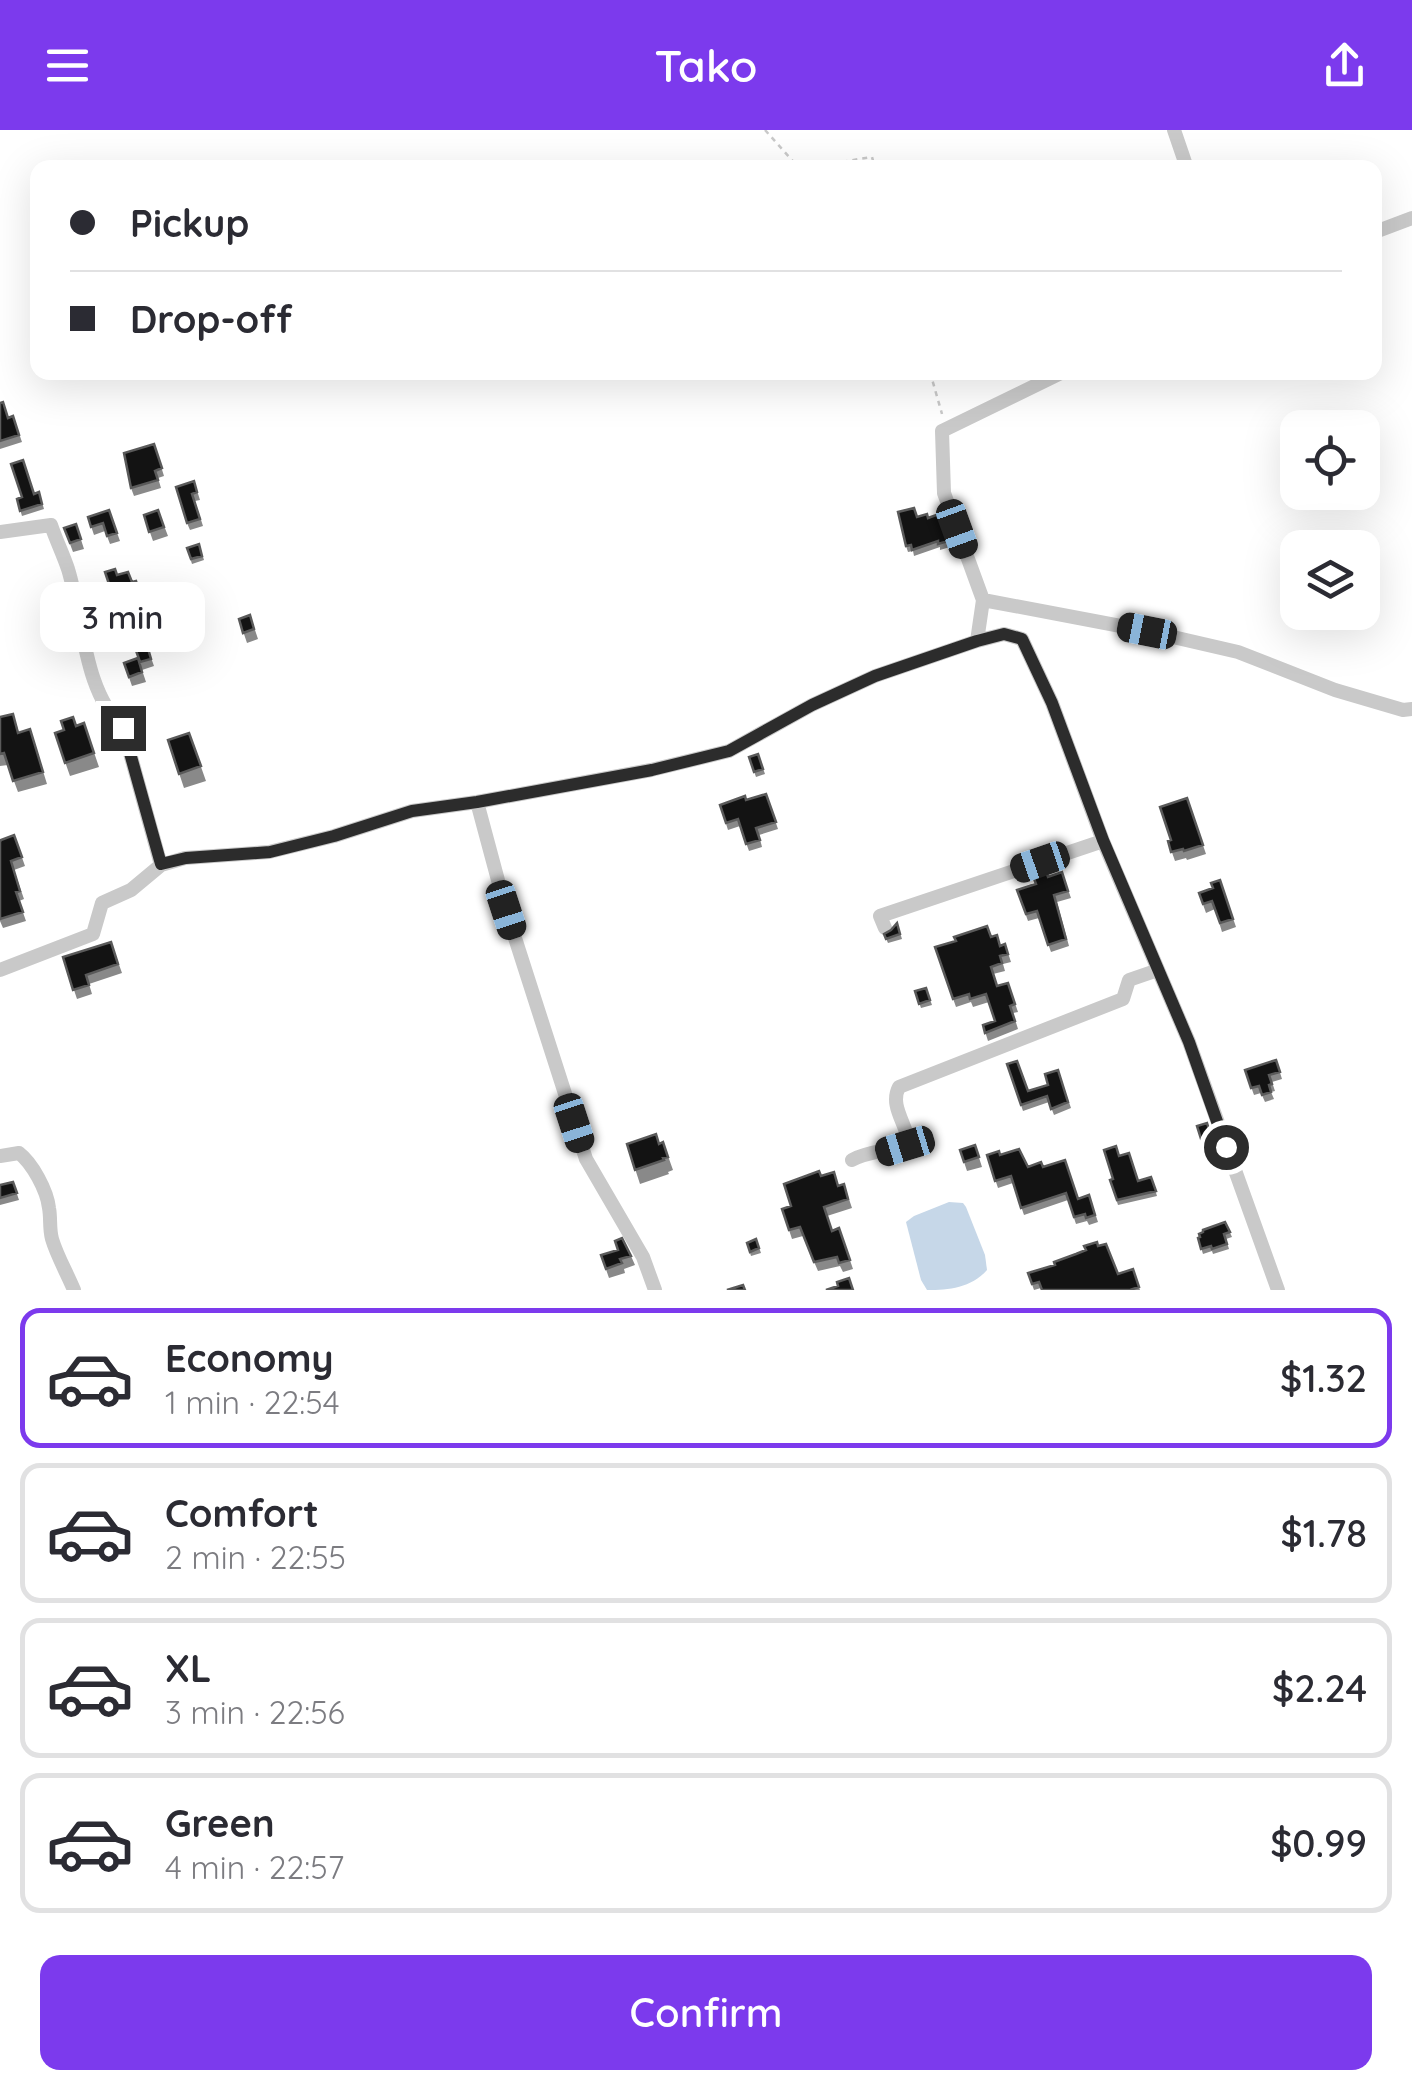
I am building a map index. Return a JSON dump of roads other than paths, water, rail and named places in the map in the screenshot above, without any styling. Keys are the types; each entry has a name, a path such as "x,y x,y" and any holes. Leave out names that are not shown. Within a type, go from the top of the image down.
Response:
{"street":[{"path":"1174,130 1184,160"},
{"path":"1382,229 1412,218"},
{"path":"977,641 983,600 944,493 942,430 1046,380"},
{"path":"0,532 51,525 68,570 98,694 109,715 123,728 161,864"},
{"path":"983,600 1238,652 1335,690 1403,710 1412,709"},
{"path":"0,970 93,934 102,904 132,890 161,864 186,858 270,852 412,811 652,770 729,751 875,676 1004,634 1022,639 1052,703 1103,840 1189,1042 1275,1289"},
{"path":"477,802 506,910 586,1159 643,1257 655,1290"},
{"path":"885,928 880,916 1103,840"},
{"path":"852,1160 910,1144 895,1102 899,1087 1123,999 1129,980 1158,970"},
{"path":"0,1156 19,1153 29,1164 45,1194 52,1241 74,1290"}],"water":[{"path":"949,1202 966,1207 987,1270 959,1287 927,1290 906,1222"}]}
